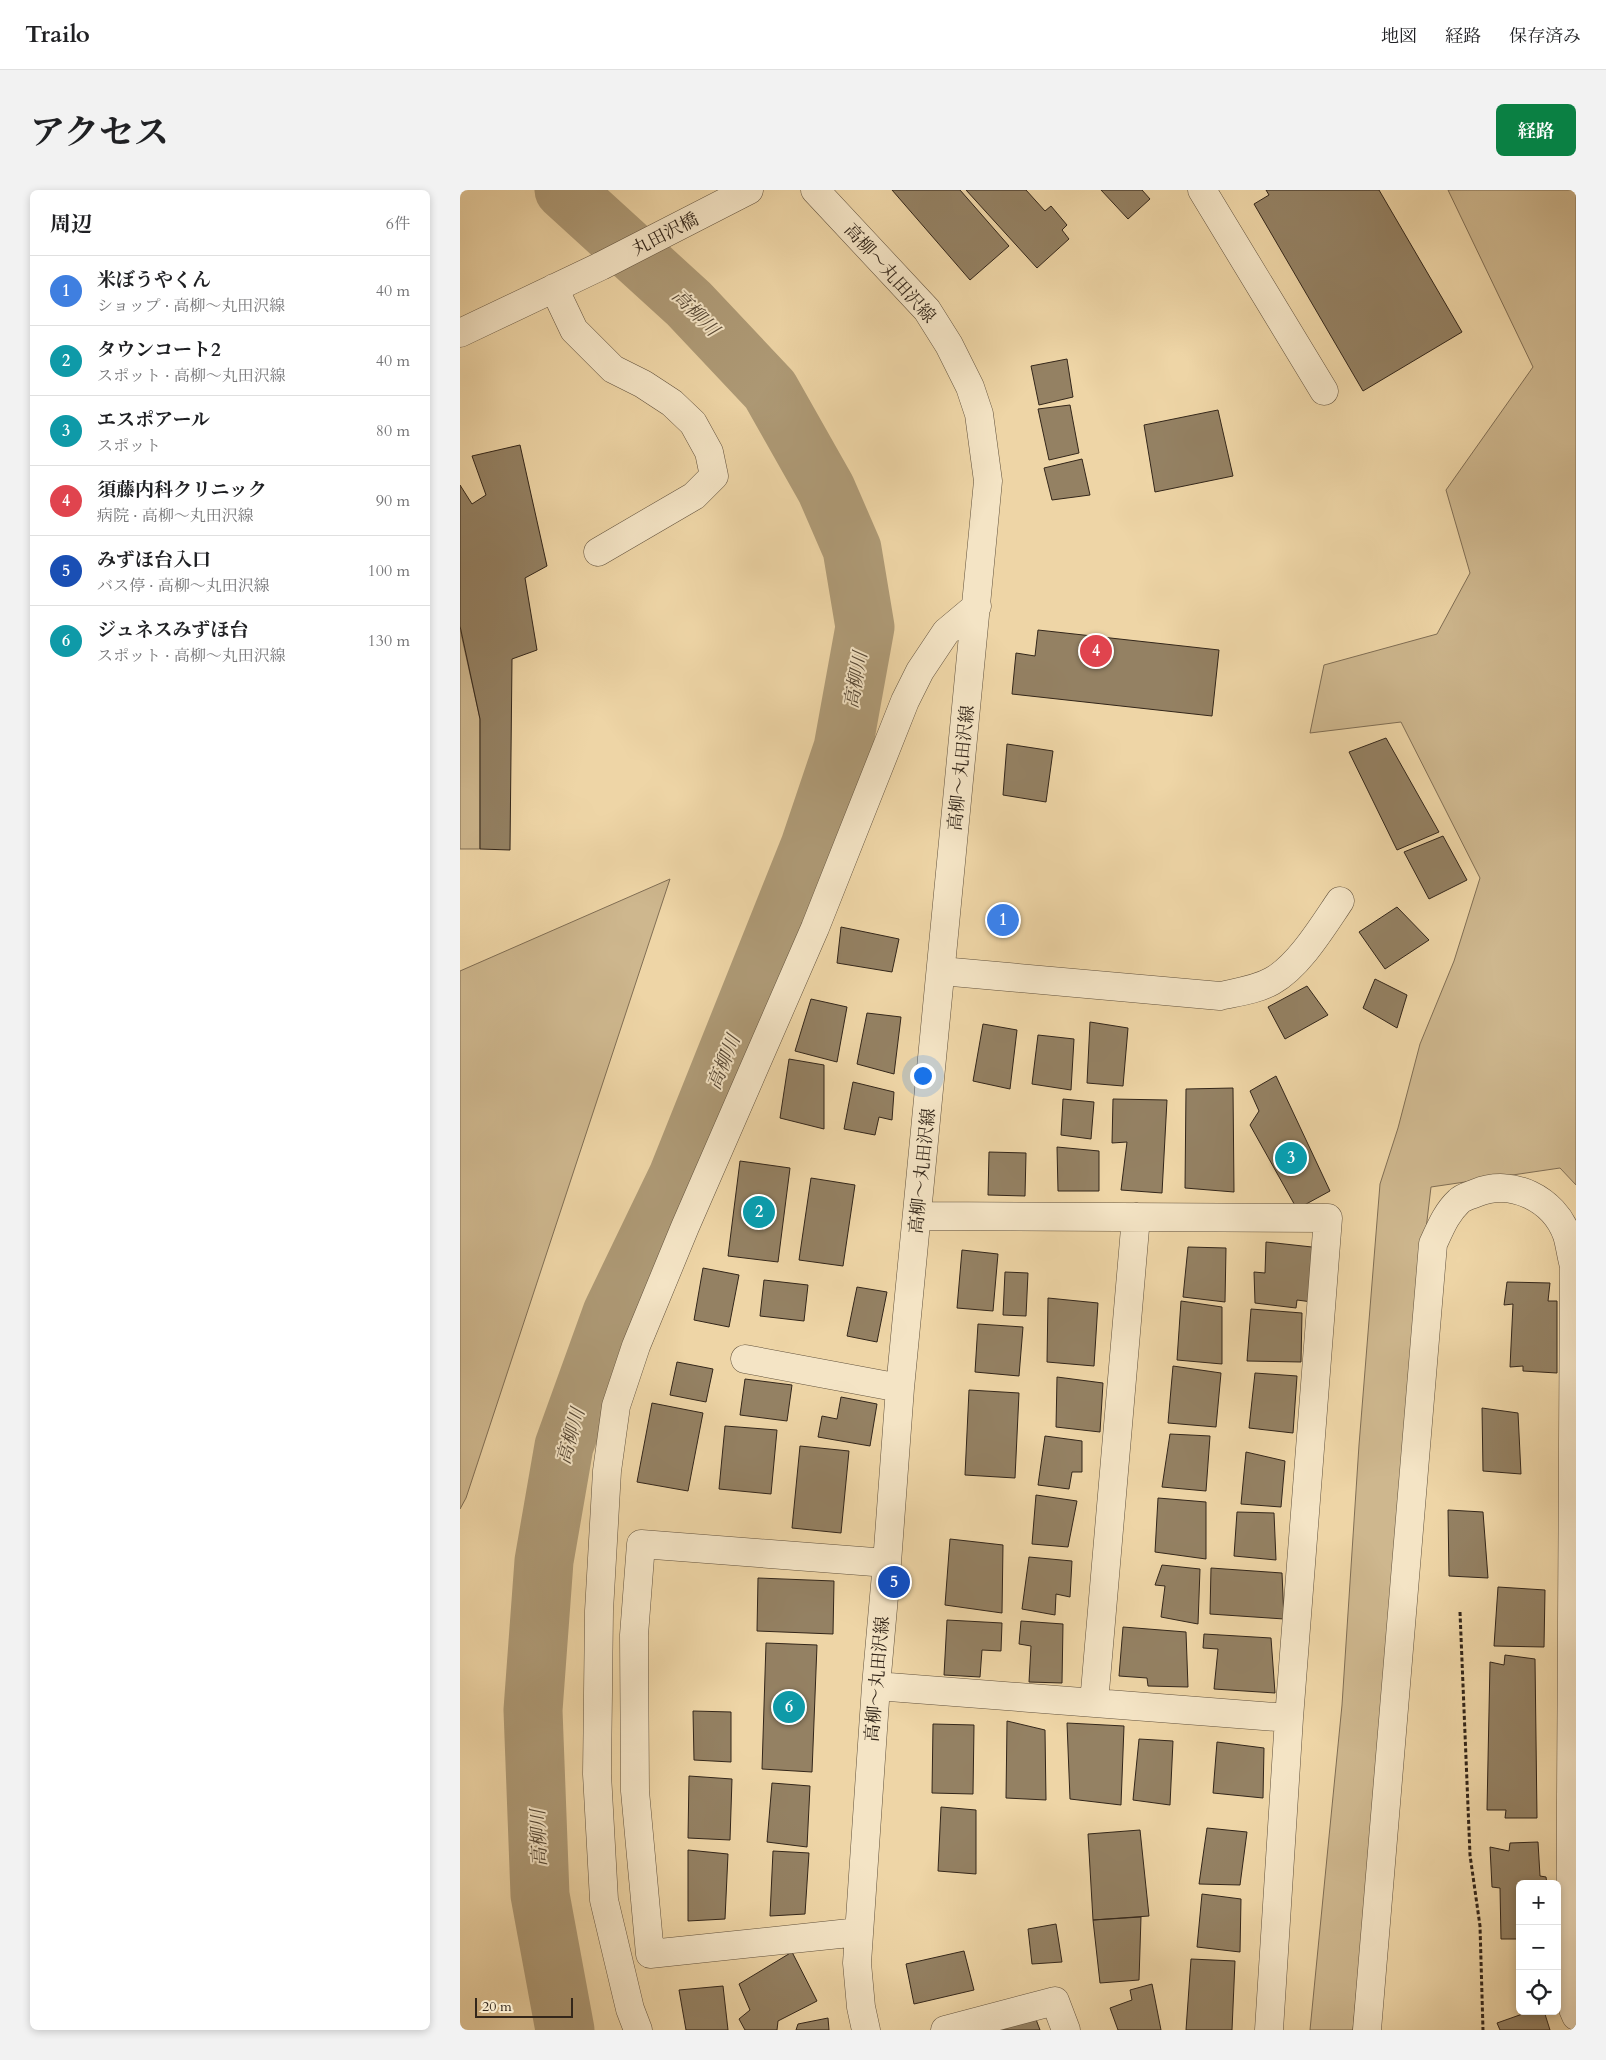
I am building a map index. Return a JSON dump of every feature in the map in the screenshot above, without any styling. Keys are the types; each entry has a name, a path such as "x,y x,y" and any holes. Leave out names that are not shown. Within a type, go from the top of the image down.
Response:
{"street":[{"name":"高柳～丸田沢線","path":"815,190 927,310 949,345 970,387 979,414 988,481 900,1388 876,1686 857,1963 861,2008 866,2030"},
{"path":"1202,190 1324,391"},
{"name":"丸田沢橋","path":"460,333 601,266 739,196"},
{"path":"554,288 574,330 613,369 672,403 693,423 709,452 714,476 694,496 598,552"},
{"path":"638,2030 626,1992 604,1900 597,1774 598,1611 607,1471 616,1406 636,1346 684,1227 816,928 905,701 920,671 946,632 977,606"},
{"path":"941,970 1220,996 1252,990 1274,980 1309,945 1340,901"},
{"path":"1367,2030 1433,1244 1444,1219 1460,1200 1483,1190 1506,1187 1531,1194 1550,1208 1567,1234 1574,1266 1574,1678 1570,1976 1573,2009 1576,2016"},
{"path":"918,1216 1328,1218 1289,1718 1269,2030"},
{"path":"1094,1703 1136,1217"},
{"path":"745,1359 900,1388"},
{"path":"859,1932 650,1954 635,1791 634,1636 641,1544 887,1563"},
{"path":"876,1686 1289,1718"},
{"path":"945,2030 1055,2001 1066,2030"}],"path":[{"path":"1460,1612 1470,1855 1480,1926 1483,2030"}],"shaded area":[{"path":"1448,190 1576,190 1576,1185 1560,1168 1431,1187 1409,1373 1382,1724 1353,2030 1310,2030 1342,1705 1359,1445 1380,1184 1398,1128 1420,1044 1454,961 1480,878 1401,722 1310,733 1324,665 1437,634 1470,573 1446,490 1533,367"},
{"path":"460,629 480,719 480,849 460,849"},
{"path":"670,879 466,1498 460,1509 460,971"}],"building":[{"path":"892,190 960,190 1009,246 970,280"},
{"path":"966,190 1026,190 1045,211 1051,206 1067,225 1062,230 1069,239 1037,268"},
{"path":"1101,190 1142,190 1150,199 1128,219"},
{"path":"1266,190 1379,190 1462,332 1363,391 1254,204 1269,195"},
{"path":"1067,359 1073,397 1039,405 1031,366"},
{"path":"1070,405 1079,453 1049,460 1038,409"},
{"path":"1218,410 1233,476 1155,492 1144,425"},
{"path":"520,445 547,566 525,578 537,650 512,659 510,850 480,849 480,719 460,626 460,485 472,504 486,495 472,456"},
{"path":"1082,459 1090,495 1052,500 1044,468"},
{"path":"1038,630 1219,650 1212,716 1012,694 1016,653 1035,656"},
{"path":"1386,738 1439,832 1397,850 1349,752"},
{"path":"1007,744 1053,751 1046,802 1003,795"},
{"path":"1443,836 1467,880 1429,899 1404,852"},
{"path":"1397,907 1429,940 1385,969 1359,932"},
{"path":"995,912 1010,914 1009,926 994,924"},
{"path":"841,927 899,939 892,972 837,963"},
{"path":"1375,979 1407,995 1397,1028 1363,1008"},
{"path":"1307,986 1328,1015 1285,1039 1268,1007"},
{"path":"811,999 847,1007 837,1062 795,1051"},
{"path":"867,1013 901,1017 894,1074 857,1064"},
{"path":"1090,1022 1128,1028 1123,1086 1087,1083"},
{"path":"983,1024 1017,1030 1010,1089 973,1081"},
{"path":"1038,1035 1074,1039 1071,1090 1032,1084"},
{"path":"789,1059 824,1065 824,1129 780,1118"},
{"path":"1276,1076 1330,1191 1297,1209 1250,1125 1259,1111 1250,1091"},
{"path":"853,1082 894,1092 892,1120 879,1117 875,1135 844,1129"},
{"path":"1233,1088 1234,1192 1185,1188 1186,1089"},
{"path":"1063,1099 1094,1102 1091,1139 1061,1135"},
{"path":"1113,1099 1167,1100 1162,1193 1121,1190 1127,1142 1112,1143"},
{"path":"1057,1147 1099,1151 1099,1191 1058,1191"},
{"path":"989,1152 1026,1153 1025,1196 988,1195"},
{"path":"740,1161 790,1168 778,1262 728,1256"},
{"path":"811,1178 855,1185 843,1266 799,1260"},
{"path":"1266,1242 1312,1247 1312,1302 1297,1300 1296,1308 1255,1303 1254,1272 1265,1273"},
{"path":"1188,1247 1226,1248 1225,1302 1183,1297"},
{"path":"962,1250 998,1254 993,1311 957,1308"},
{"path":"703,1268 739,1275 729,1327 694,1320"},
{"path":"1005,1272 1028,1273 1026,1316 1003,1315"},
{"path":"764,1280 808,1285 804,1321 760,1316"},
{"path":"1507,1282 1550,1283 1548,1301 1557,1301 1557,1373 1523,1371 1523,1366 1510,1367 1513,1304 1504,1305"},
{"path":"857,1287 887,1292 877,1342 847,1336"},
{"path":"1048,1298 1098,1303 1094,1366 1047,1362"},
{"path":"1181,1301 1222,1307 1222,1364 1177,1360"},
{"path":"1251,1309 1302,1313 1301,1362 1247,1361"},
{"path":"978,1324 1023,1327 1019,1376 975,1372"},
{"path":"677,1362 713,1369 706,1402 670,1395"},
{"path":"1173,1366 1221,1373 1216,1427 1168,1423"},
{"path":"1255,1373 1297,1376 1293,1433 1249,1428"},
{"path":"1057,1377 1103,1383 1100,1432 1056,1427"},
{"path":"745,1379 792,1385 787,1421 740,1415"},
{"path":"969,1390 1019,1393 1015,1478 965,1475"},
{"path":"841,1397 877,1404 870,1446 818,1437 822,1416 837,1419"},
{"path":"652,1403 703,1413 688,1491 637,1482"},
{"path":"1482,1408 1518,1413 1521,1474 1483,1471"},
{"path":"725,1426 777,1430 771,1494 719,1489"},
{"path":"1170,1434 1210,1436 1206,1491 1162,1487"},
{"path":"1045,1436 1082,1441 1082,1472 1072,1472 1069,1489 1038,1485"},
{"path":"800,1446 849,1451 841,1533 792,1528"},
{"path":"1246,1452 1285,1461 1281,1507 1241,1504"},
{"path":"1036,1495 1077,1501 1068,1547 1032,1544"},
{"path":"1158,1498 1206,1502 1206,1559 1155,1552"},
{"path":"1448,1510 1483,1512 1488,1578 1449,1576"},
{"path":"1237,1512 1274,1513 1276,1560 1234,1556"},
{"path":"950,1539 1003,1545 1002,1613 945,1605"},
{"path":"1029,1557 1072,1561 1070,1597 1056,1594 1055,1615 1022,1609"},
{"path":"1162,1565 1200,1569 1198,1624 1161,1617 1165,1586 1155,1585"},
{"path":"1211,1568 1282,1573 1284,1619 1210,1614"},
{"path":"758,1578 834,1581 833,1634 757,1631"},
{"path":"1498,1587 1545,1590 1544,1647 1494,1646"},
{"path":"947,1620 1002,1623 1001,1651 982,1650 980,1677 944,1675"},
{"path":"1021,1621 1063,1624 1062,1683 1029,1682 1031,1646 1019,1644"},
{"path":"1123,1627 1186,1632 1188,1687 1148,1686 1147,1678 1119,1676"},
{"path":"1204,1634 1271,1638 1275,1693 1214,1689 1218,1649 1203,1648"},
{"path":"766,1643 817,1645 812,1772 762,1769"},
{"path":"1505,1655 1535,1659 1537,1818 1505,1818 1506,1810 1487,1810 1490,1662 1504,1665"},
{"path":"693,1711 731,1712 731,1762 694,1760"},
{"path":"1007,1721 1045,1730 1046,1800 1006,1798"},
{"path":"1067,1723 1124,1726 1121,1805 1070,1799"},
{"path":"933,1724 974,1725 973,1794 932,1793"},
{"path":"1139,1739 1173,1741 1170,1805 1133,1800"},
{"path":"1217,1742 1264,1748 1263,1798 1213,1793"},
{"path":"689,1776 732,1779 730,1840 688,1838"},
{"path":"772,1783 810,1786 807,1847 767,1842"},
{"path":"941,1807 976,1810 976,1874 938,1871"},
{"path":"1207,1828 1247,1832 1240,1885 1199,1884"},
{"path":"1140,1830 1149,1916 1093,1920 1088,1834"},
{"path":"1538,1842 1540,1876 1546,1877 1546,1880 1516,1880 1516,1939 1501,1939 1500,1888 1492,1887 1490,1847 1509,1851 1510,1843"},
{"path":"688,1850 728,1854 725,1919 688,1921"},
{"path":"773,1851 809,1853 805,1914 770,1916"},
{"path":"1202,1894 1241,1899 1240,1952 1197,1947"},
{"path":"1141,1917 1139,1980 1100,1983 1093,1920"},
{"path":"1056,1924 1062,1962 1032,1964 1028,1929"},
{"path":"964,1951 974,1990 914,2004 906,1964"},
{"path":"792,1952 817,2001 778,2021 777,2030 745,2030 739,2019 750,2010 739,1984"},
{"path":"1191,1959 1235,1961 1232,2030 1186,2030"},
{"path":"1152,1984 1161,2030 1118,2030 1110,2008 1132,2000 1130,1990"},
{"path":"723,1986 728,2030 686,2030 679,1990"},
{"path":"1034,2014 1040,2030 992,2030"},
{"path":"1520,2015 1545,2015 1550,2030 1500,2030 1497,2023"},
{"path":"828,2018 829,2030 796,2030 798,2024"}],"waterway":[{"name":"高柳川","path":"564,190 689,304 770,390 826,489 852,549 865,627 843,748 810,846 678,1176 612,1313 564,1446 544,1561 533,1710 540,1895 565,2030"}],"place":[{"name":"須藤内科クリニック","path":"1096,651"},
{"name":"米ぼうやくん","path":"1003,920"},
{"name":"エスポアール","path":"1291,1158"},
{"name":"タウンコート2","path":"759,1212"},
{"name":"みずほ台入口","path":"894,1582"},
{"name":"ジュネスみずほ台","path":"789,1707"}]}
